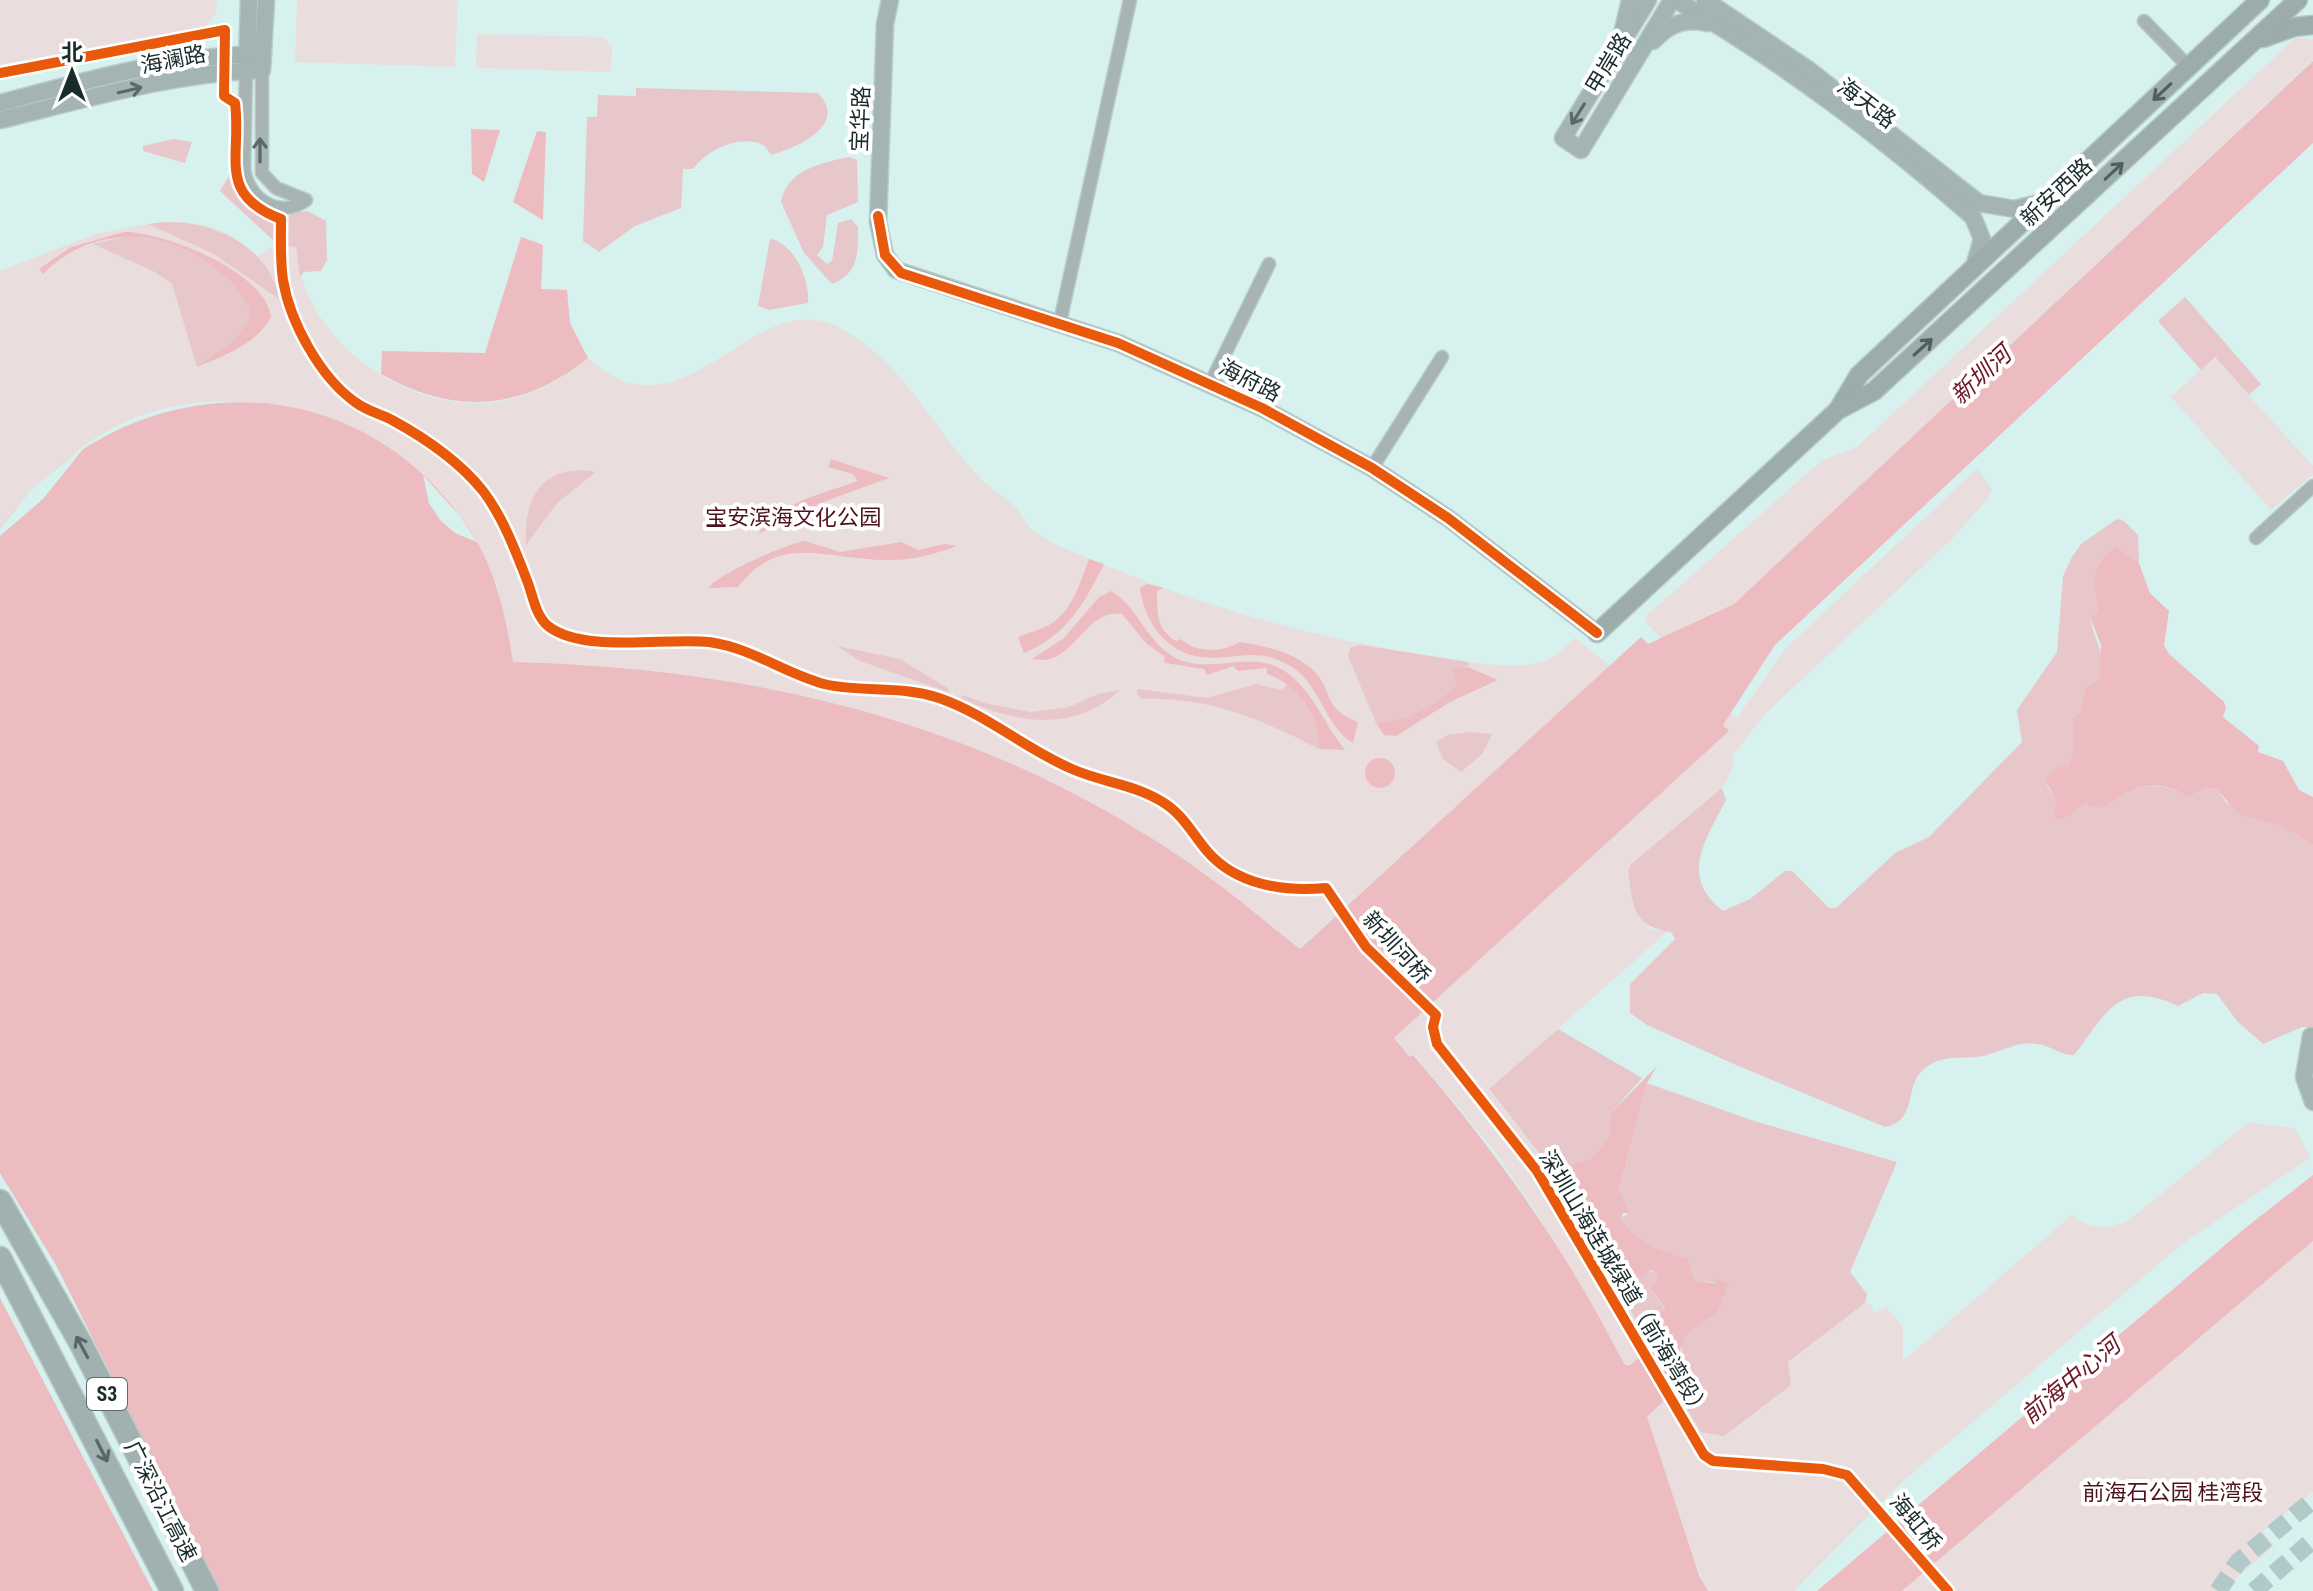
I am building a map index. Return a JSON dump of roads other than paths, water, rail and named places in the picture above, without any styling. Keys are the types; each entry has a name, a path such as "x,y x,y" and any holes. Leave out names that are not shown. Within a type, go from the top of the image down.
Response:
{"highway":[{"name":"广深沿江高速","path":"0,1201 81,1344 207,1591"},
{"name":"广深沿江高速","path":"0,1258 172,1591"}],"main road":[{"path":"249,0 255,62"},
{"path":"255,62 266,0"},
{"name":"宝华路","path":"881,0 885,24"},
{"name":"宝华路","path":"878,216 885,24 890,0"},
{"path":"1617,51 1630,0"},
{"name":"甲岸路","path":"1648,0 1563,138 1581,150 1674,0"},
{"name":"海天路","path":"1674,0 1734,34 1872,133 1973,217 1982,239 1971,273"},
{"name":"海天路","path":"1705,0 1821,79 1979,203 2014,209 2046,202"},
{"path":"1715,0 1727,14"},
{"name":"新安西路","path":"1838,410 1859,375 2189,67 2246,8 2260,0"},
{"name":"新安西路","path":"1597,633 1838,410 1874,391 2298,0"},
{"path":"1636,60 1661,33 1682,21 1710,24 1734,34"},
{"path":"2253,42 2294,27 2313,25"},
{"name":"海澜路","path":"0,103 145,69 255,62"},
{"name":"海澜路","path":"0,120 255,62"},
{"name":"海府路","path":"878,216 885,255 901,273 1060,322 1211,382 1372,468 1448,518 1597,633"},
{"path":"1880,356 1895,372"},
{"path":"2312,1036 2304,1077 2313,1102"}],"street":[{"path":"1060,322 1130,0"},
{"path":"2144,21 2189,67"},
{"path":"255,62 260,166 269,183 306,200 295,206 282,208 262,201 247,185 244,169 255,62"},
{"path":"1211,382 1269,264"},
{"path":"1372,468 1442,357"},
{"path":"2256,538 2313,486"}],"water":[{"name":"新圳河","path":"2313,61 2313,143 1775,645 1723,725 1729,731 1394,1038 1444,1091 1501,1165 1554,1242 1624,1364 1629,1366 1645,1350 1651,1329 1665,1309 1651,1288 1660,1276 1651,1270 1643,1276 1622,1273 1618,1262 1606,1258 1602,1233 1586,1212 1579,1210 1552,1168 1590,1159 1609,1138 1611,1113 1657,1066 1647,1083 1619,1191 1631,1213 1623,1213 1621,1218 1642,1240 1687,1259 1696,1281 1714,1283 1718,1279 1729,1283 1716,1316 1687,1334 1669,1383 1671,1394 1647,1417 1699,1575 1708,1591 0,1591 0,529 47,476 103,438 164,413 227,402 292,407 353,427 410,464 460,516 471,532 496,585 513,662 695,676 783,692 869,713 954,740 1037,775 1117,817 1195,867 1300,949 1641,637 1648,644 1734,604"},
{"path":"471,129 500,130 484,182 472,174"},
{"path":"537,131 546,132 543,220 513,202"},
{"path":"124,232 163,239 210,257 251,284 265,300 271,317 248,342 197,367 236,339 251,315 236,288 202,259 157,240 133,237 86,245 43,274 39,269 71,247"},
{"path":"521,237 543,245 541,289 567,290 570,323 588,358 538,389 487,402 435,397 381,374 382,351 485,353"},
{"path":"831,459 889,478 823,502 758,534 791,506 858,481 853,474 828,467"},
{"path":"805,541 840,552 901,542 918,550 945,544 957,546 900,560 789,554 772,559 754,570 738,587 709,588 724,575 753,560"},
{"path":"2116,546 2139,563 2150,593 2169,611 2164,645 2169,654 2224,702 2223,717 2259,746 2258,752 2283,761 2299,790 2313,797 2313,845 2281,825 2239,814 2217,790 2208,788 2187,797 2165,787 2143,787 2102,808 2085,804 2057,820 2053,812 2057,803 2045,779 2054,769 2069,764 2074,751 2073,717 2080,713 2085,688 2100,679 2101,645 2091,619 2098,609 2095,582 2102,560"},
{"path":"1089,559 1104,564 1081,605 1051,638 1024,653 1018,637 1049,625 1064,612 1075,596"},
{"path":"1147,584 1164,588 1157,591 1159,619 1165,631 1176,641 1181,639 1194,647 1209,650 1239,642 1279,651 1306,664 1320,678 1338,711 1358,722 1353,743 1336,727 1302,674 1280,660 1257,655 1201,657 1188,654 1167,642 1146,612 1140,588"},
{"path":"1111,591 1120,597 1156,642 1174,657 1202,664 1259,662 1286,672 1311,698 1345,750 1319,749 1315,725 1305,703 1289,686 1267,674 1267,668 1238,671 1233,666 1207,675 1204,669 1165,663 1164,656 1147,644 1122,614 1098,620 1059,655 1047,660 1032,659 1064,638 1099,597"},
{"path":"1468,667 1498,680 1450,702 1396,736 1384,735 1376,723 1399,719 1430,706 1457,684 1451,670"},
{"path":"1380,758 1391,762 1395,773 1391,784 1380,788 1369,784 1365,773 1369,762"},
{"name":"前海中心河","path":"2313,1175 2313,1241 1902,1591 1817,1591 2244,1229"}],"tunnel":[{"path":"2218,1591 2238,1562 2313,1500"},
{"path":"2254,1591 2313,1540"}],"park label":[{"name":"宝安滨海文化公园","path":"793,517"},
{"name":"前海石公园 桂湾段","path":"2173,1492"}]}
